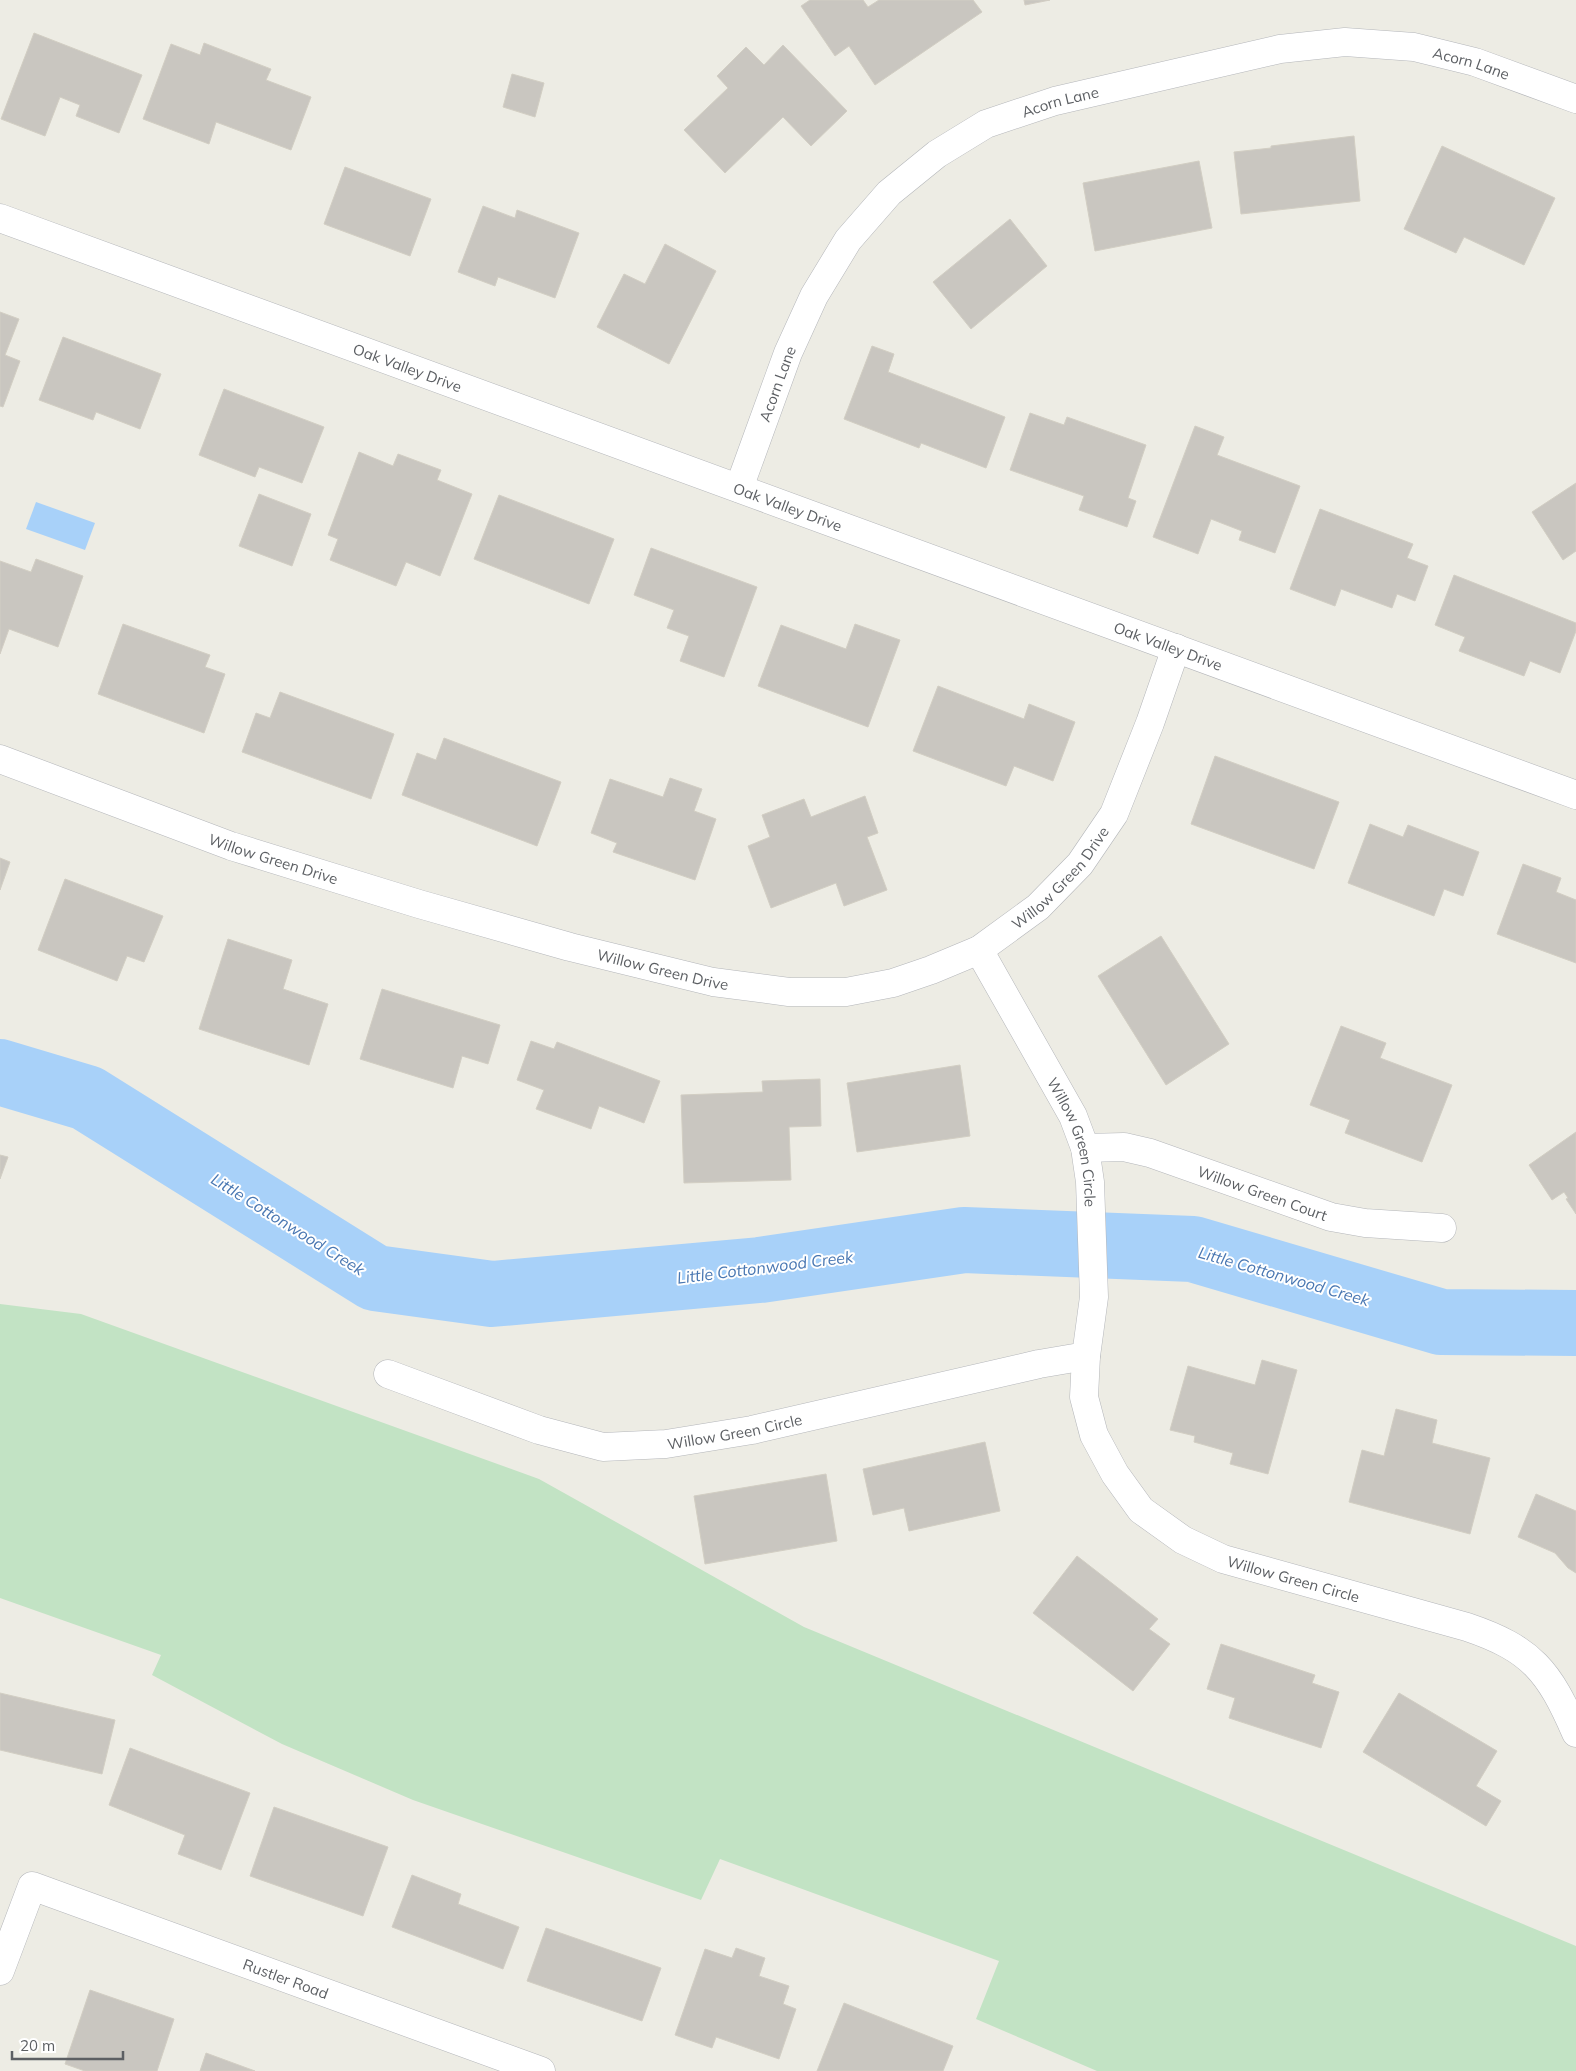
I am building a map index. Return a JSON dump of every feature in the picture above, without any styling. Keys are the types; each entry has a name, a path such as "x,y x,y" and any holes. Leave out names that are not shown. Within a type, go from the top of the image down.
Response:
{"street":[{"name":"Acorn Lane","path":"739,488 792,345 814,296 848,240 889,193 937,154 986,124 1055,101 1271,51 1345,42 1414,47 1475,62 1576,99"},
{"name":"Oak Valley Drive","path":"0,218 1576,795"},
{"name":"Willow Green Drive","path":"0,759 231,846 419,904 560,944 713,982 789,992 846,992 893,982 931,970 979,950 1038,907 1080,864 1114,814 1150,723 1176,648"},
{"name":"Willow Green Circle","path":"979,950 1073,1116 1085,1148 1090,1182 1094,1297 1086,1356 1084,1397 1094,1435 1114,1474 1141,1510 1183,1540 1223,1559 1498,1637 1526,1654 1549,1679 1562,1700 1576,1733"},
{"name":"Willow Green Court","path":"1085,1148 1124,1147 1150,1153 1330,1218 1365,1223 1442,1228"},
{"name":"Willow Green Circle","path":"388,1374 539,1430 603,1447 666,1444 752,1430 1039,1364 1086,1356"},
{"name":"Rustler Road","path":"0,1971 32,1886 541,2071"}],"green space":[{"path":"0,1304 81,1314 539,1479 804,1627 1576,1946 1576,2071 1097,2071 976,2019 999,1961 720,1859 701,1900 413,1800 282,1744 152,1675 161,1655 0,1598"}],"water":[{"path":"36,502 95,523 85,550 26,529"}],"building":[{"path":"810,0 863,0 868,7 879,0 973,0 982,12 875,85 849,46 835,56 801,6"},
{"path":"1024,0 1050,0 1025,5"},
{"path":"34,33 142,75 119,133 76,116 80,105 60,97 45,136 1,119"},
{"path":"204,43 271,69 266,80 311,97 291,150 216,122 209,144 143,119 171,44 200,55"},
{"path":"783,45 847,111 811,146 783,117 725,173 684,130 728,88 717,76 746,47 764,65"},
{"path":"512,74 544,83 535,117 503,107"},
{"path":"1354,136 1360,201 1241,214 1234,152"},
{"path":"1442,146 1555,198 1524,265 1464,237 1456,253 1404,229"},
{"path":"1199,161 1212,228 1095,251 1083,183"},
{"path":"345,167 431,199 410,256 324,224"},
{"path":"483,206 515,218 517,210 579,233 555,298 498,277 495,286 458,272"},
{"path":"1010,219 1047,266 971,329 933,282"},
{"path":"665,244 716,271 669,364 597,327 624,274 645,284"},
{"path":"0,312 19,319 5,355 20,361 3,407 0,406"},
{"path":"63,337 161,374 140,429 96,412 93,420 39,400"},
{"path":"872,346 894,354 888,372 1005,417 986,468 921,443 919,448 844,419"},
{"path":"224,389 324,427 302,483 259,467 255,477 199,455"},
{"path":"1030,413 1064,425 1067,417 1146,445 1128,498 1136,501 1127,527 1079,510 1084,496 1010,470"},
{"path":"1195,426 1224,437 1217,455 1300,486 1275,553 1239,540 1242,531 1211,519 1198,554 1153,537"},
{"path":"359,452 393,466 398,454 441,470 437,480 472,494 440,576 406,562 396,586 330,560 338,539 328,535"},
{"path":"1576,483 1576,551 1563,560 1532,512"},
{"path":"259,494 311,514 292,566 239,546"},
{"path":"499,495 614,539 589,604 474,559"},
{"path":"1320,509 1413,544 1407,558 1428,566 1415,601 1397,594 1392,608 1341,589 1335,606 1290,589"},
{"path":"651,548 757,587 724,677 680,661 689,636 667,628 674,610 634,595"},
{"path":"36,559 83,576 58,647 9,629 0,654 0,561 31,572"},
{"path":"1454,575 1576,623 1576,631 1560,673 1530,661 1524,676 1459,651 1465,637 1435,625"},
{"path":"123,624 210,655 205,667 225,674 204,733 98,694"},
{"path":"855,624 900,640 868,727 758,686 781,625 846,649"},
{"path":"938,686 1024,719 1029,704 1075,722 1053,781 1014,766 1006,786 913,751"},
{"path":"280,692 394,734 371,799 242,752 256,713 270,718"},
{"path":"444,738 561,782 537,846 402,795 417,753 436,760"},
{"path":"1215,756 1339,802 1314,869 1191,824"},
{"path":"670,778 702,789 694,811 716,819 695,880 613,852 617,843 591,833 610,779 663,797"},
{"path":"865,796 878,833 867,837 887,890 844,906 836,883 771,908 748,846 770,837 762,815 804,799 811,817"},
{"path":"1370,824 1403,837 1408,825 1479,852 1463,896 1444,889 1434,916 1348,883"},
{"path":"0,858 10,862 0,890"},
{"path":"1523,864 1561,878 1556,892 1576,900 1576,963 1497,934"},
{"path":"65,879 163,916 144,962 127,956 117,981 38,950"},
{"path":"1161,936 1229,1044 1166,1085 1098,976"},
{"path":"228,939 292,960 283,989 328,1004 309,1065 199,1029"},
{"path":"382,989 500,1025 488,1064 462,1056 453,1088 360,1059"},
{"path":"1341,1026 1386,1043 1380,1058 1452,1085 1422,1162 1345,1133 1350,1120 1310,1105"},
{"path":"531,1041 554,1049 557,1042 660,1081 644,1123 599,1106 591,1129 536,1109 544,1090 517,1080"},
{"path":"960,1065 970,1136 857,1152 847,1083"},
{"path":"820,1079 821,1126 789,1127 791,1180 684,1183 681,1095 763,1092 762,1081"},
{"path":"1576,1132 1576,1214 1566,1199 1568,1198 1564,1192 1552,1200 1529,1165"},
{"path":"0,1155 8,1157 0,1179"},
{"path":"1262,1360 1297,1370 1268,1474 1230,1464 1233,1453 1194,1442 1195,1436 1170,1430 1188,1366 1255,1385"},
{"path":"1396,1409 1437,1420 1432,1443 1490,1458 1470,1534 1349,1502 1362,1450 1384,1456"},
{"path":"985,1442 1000,1511 909,1531 904,1508 873,1515 863,1469"},
{"path":"826,1474 837,1541 705,1564 694,1496"},
{"path":"1536,1494 1576,1511 1576,1573 1568,1568 1555,1553 1518,1537"},
{"path":"1077,1556 1158,1619 1149,1629 1170,1644 1133,1691 1033,1613"},
{"path":"1221,1644 1315,1675 1312,1683 1339,1692 1321,1748 1229,1718 1235,1698 1207,1689"},
{"path":"0,1693 115,1720 102,1774 0,1750"},
{"path":"1399,1693 1497,1751 1476,1786 1501,1801 1486,1826 1363,1752"},
{"path":"130,1748 250,1793 221,1870 178,1854 185,1835 109,1805"},
{"path":"274,1807 388,1847 363,1916 250,1876"},
{"path":"412,1875 461,1894 458,1904 519,1927 503,1969 392,1927"},
{"path":"546,1928 661,1968 642,2021 527,1981"},
{"path":"736,1948 765,1958 759,1976 789,1986 783,2004 796,2009 779,2059 716,2037 712,2048 675,2035 705,1949 732,1958"},
{"path":"90,1990 174,2019 157,2071 85,2071 65,2064"},
{"path":"844,2003 953,2046 943,2071 817,2071"},
{"path":"206,2053 255,2071 200,2071"}],"waterway":[{"name":"Little Cottonwood Creek","path":"0,1072 87,1098 375,1278 492,1294 760,1270 964,1240 1193,1249 1441,1322 1576,1323"}]}
